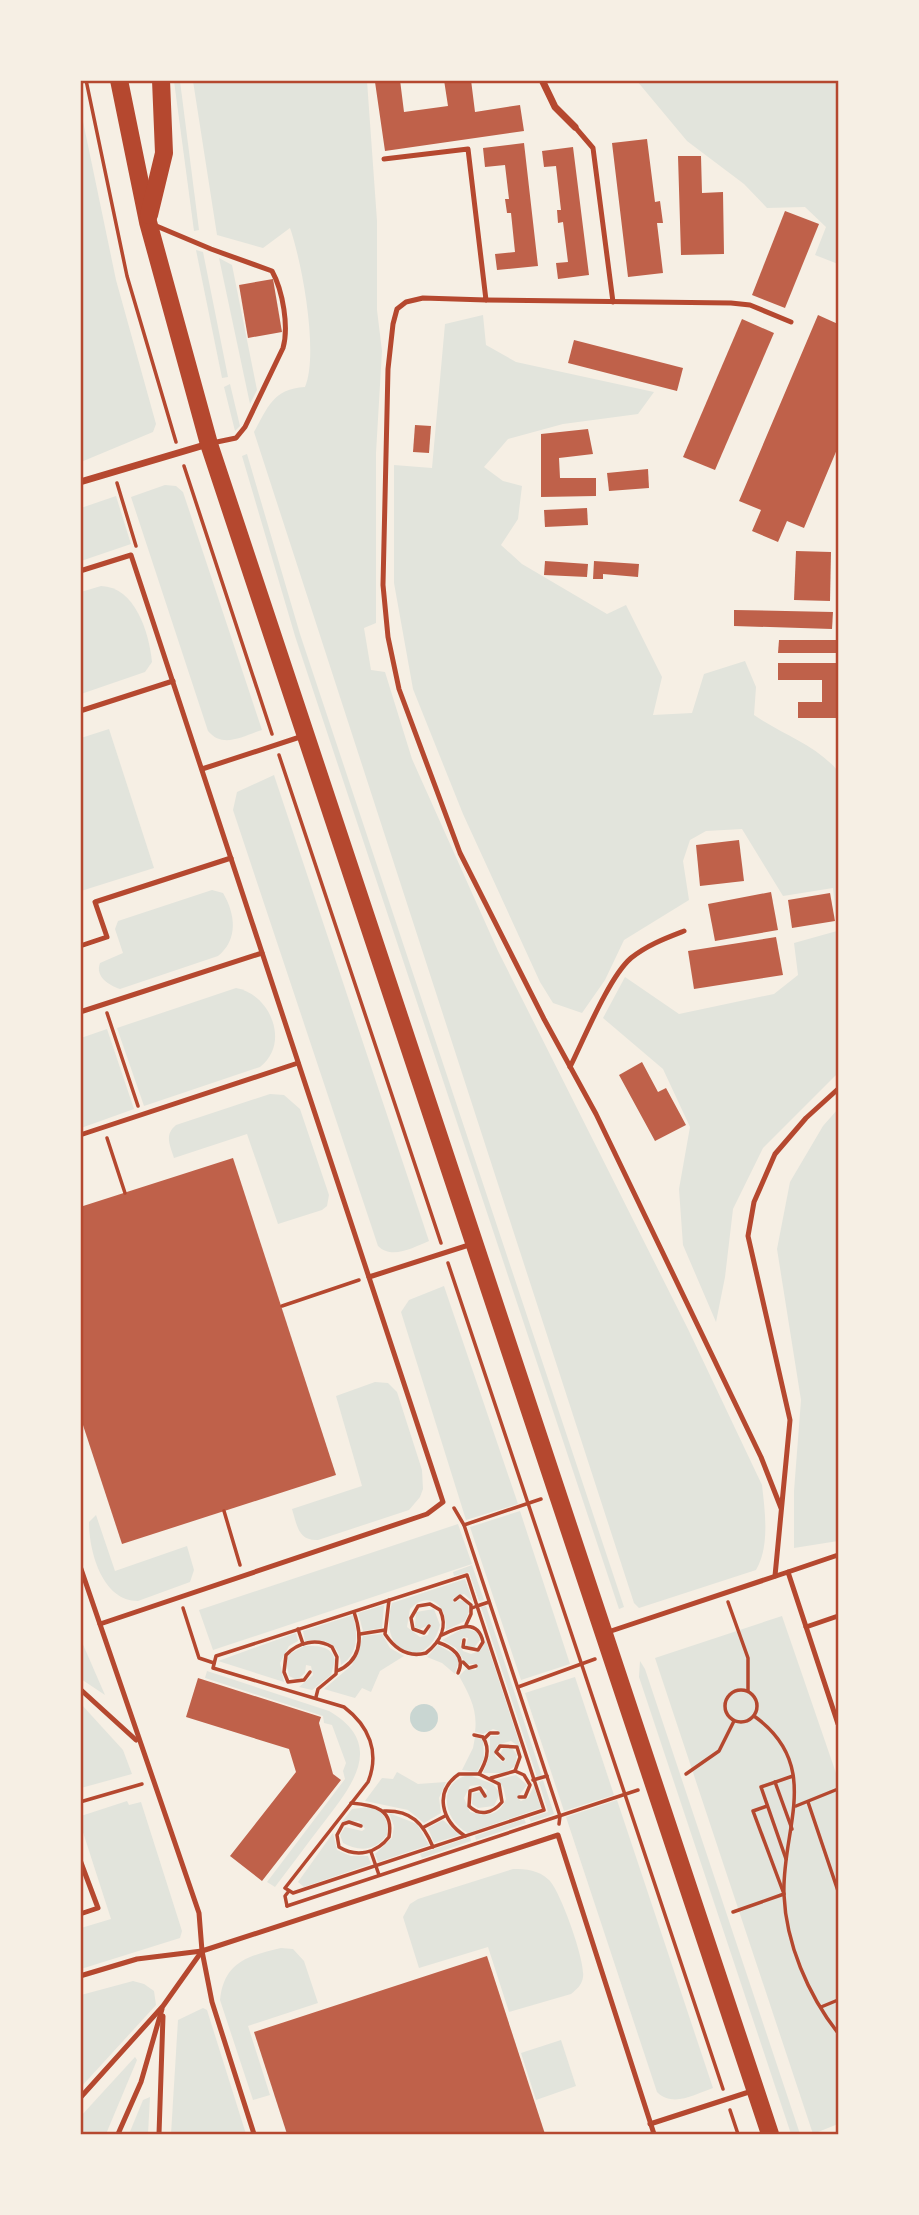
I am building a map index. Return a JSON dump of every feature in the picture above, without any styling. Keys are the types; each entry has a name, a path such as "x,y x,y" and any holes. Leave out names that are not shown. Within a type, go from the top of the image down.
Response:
{"main road":[{"path":"120,80 148,222 209,444 770,2134"},
{"path":"148,222 164,153 161,80"}],"street":[{"path":"542,80 555,107 575,127"},
{"path":"80,482 209,444"}],"lane":[{"path":"575,127 593,148 613,302"},
{"path":"384,159 468,149 486,300"},
{"path":"148,222 211,250 272,271 278,281 286,337 283,348 245,427 236,438 209,444"},
{"path":"781,1508 744,1422 596,1114 460,852 399,689 388,637 383,584 388,369 397,309 406,302 423,298 750,304 791,322"},
{"path":"80,571 131,555 443,1502 427,1514 243,1573 100,1623"},
{"path":"80,711 173,681"},
{"path":"202,769 306,735"},
{"path":"80,946 107,937 95,902 231,858"},
{"path":"570,1067 617,976 629,959 648,946 684,930"},
{"path":"80,1012 262,953"},
{"path":"80,1135 298,1063"},
{"path":"775,1576 790,1420 748,1236 754,1202 775,1154 806,1118 838,1089"},
{"path":"369,1277 473,1244"},
{"path":"602,1634 838,1555"},
{"path":"80,1566 199,1913 202,1951 212,2002 254,2134"},
{"path":"788,1572 838,1724"},
{"path":"806,1627 838,1616"},
{"path":"80,1689 139,1742"},
{"path":"80,1976 137,1959 202,1951 558,1835 653,2134"},
{"path":"80,1860 97,1908 80,1914"},
{"path":"80,2098 163,2006 202,1951"},
{"path":"118,2134 141,2082 163,2006"},
{"path":"159,2134 163,2006"},
{"path":"650,2124 755,2090"}],"path":[{"path":"86,80 127,276 180,453 738,2134"},
{"path":"113,471 137,544 131,555"},
{"path":"104,1004 141,1115"},
{"path":"103,1126 125,1193"},
{"path":"282,1306 369,1277"},
{"path":"464,1525 556,1494"},
{"path":"443,1502 456,1509 464,1525 560,1816"},
{"path":"224,1511 243,1573"},
{"path":"467,1575 484,1636 544,1810 293,1894 285,1888 368,1782 373,1768 373,1750 368,1732 357,1717 344,1707 213,1668 214,1663 216,1656 467,1575"},
{"path":"725,1593 748,1658 748,1691 757,1702 754,1716 749,1721 734,1721 728,1716 725,1702 734,1691 748,1691"},
{"path":"179,1595 199,1658 214,1663"},
{"path":"455,1600 457,1597 464,1597 472,1608"},
{"path":"389,1600 385,1630 392,1645 410,1655 426,1653 438,1642 443,1620 440,1610 430,1604 418,1606 411,1618 412,1629 424,1633 429,1626"},
{"path":"466,1625 472,1608 489,1602"},
{"path":"316,1697 318,1689 353,1659 360,1634 354,1612"},
{"path":"440,1636 466,1625 477,1629 484,1636"},
{"path":"298,1629 303,1644"},
{"path":"360,1634 385,1630"},
{"path":"464,1640 462,1644 465,1650 474,1651 481,1646 484,1636"},
{"path":"310,1672 304,1680 288,1682 284,1672 286,1655 303,1644 316,1642 332,1647 337,1657 337,1671"},
{"path":"438,1642 454,1650 469,1668 476,1666"},
{"path":"518,1687 609,1653"},
{"path":"458,1673 461,1660"},
{"path":"754,1716 776,1736 793,1776 796,1806 786,1859 784,1894 788,1930 796,1954 821,2007 838,2033"},
{"path":"686,1774 719,1751 734,1721"},
{"path":"479,1774 486,1757 484,1739 490,1732 498,1733"},
{"path":"474,1735 484,1739"},
{"path":"503,1759 496,1752 500,1746 514,1745 522,1750"},
{"path":"489,1778 506,1776 515,1771 522,1750"},
{"path":"515,1771 529,1782"},
{"path":"465,1836 444,1816 444,1794 447,1785 459,1774 479,1774 489,1778 502,1790 499,1805 488,1813 481,1813 469,1806 470,1791 480,1788 485,1796"},
{"path":"529,1782 547,1776"},
{"path":"786,1859 761,1787 793,1776"},
{"path":"80,1802 152,1781"},
{"path":"519,1797 525,1797 528,1793 529,1782"},
{"path":"775,1782 792,1830"},
{"path":"289,1891 285,1896 287,1906 653,1785"},
{"path":"796,1806 838,1789"},
{"path":"808,1802 838,1891"},
{"path":"351,1803 408,1814 424,1827 433,1847"},
{"path":"767,1806 753,1811 784,1894"},
{"path":"361,1825 349,1822 341,1827 337,1835 339,1847 348,1852 371,1852 389,1837 390,1820 384,1811"},
{"path":"424,1827 444,1816"},
{"path":"526,1816 529,1825"},
{"path":"335,1824 341,1827"},
{"path":"472,1834 475,1843"},
{"path":"371,1852 379,1875"},
{"path":"417,1852 421,1862"},
{"path":"336,1879 339,1889"},
{"path":"733,1912 784,1894"},
{"path":"821,2007 838,2000"}],"shaded area":[{"path":"174,81 180,81 199,230 194,231"},
{"path":"193,81 367,81 377,221 377,310 382,351 376,453 376,623 364,628 371,670 385,672 412,759 498,951 688,1329 762,1485 765,1540 756,1570 639,1608 634,1603 254,432 268,407 278,396 294,388 305,387 309,372 310,331 295,243 290,228 263,248 217,235"},
{"path":"637,81 838,81 838,264 815,255 826,227 805,207 767,208 744,184 687,141"},
{"path":"80,107 116,280 156,424 153,432 81,462"},
{"path":"196,250 203,252 228,377 222,378"},
{"path":"219,258 232,265 257,390 250,404"},
{"path":"483,315 486,345 516,362 654,392 638,414 563,424 508,439 484,467 503,481 522,486 518,519 501,545 522,564 607,614 626,605 662,677 653,715 692,713 704,674 745,661 756,687 754,715 809,747 838,771 838,1073 763,1148 733,1209 725,1277 716,1322 683,1245 679,1189 690,1127 663,1069 603,1018 625,977 679,1014 774,994 798,975 794,943 837,931 833,888 783,896 742,829 706,831 690,840 683,861 689,900 624,940 605,980 582,1013 553,1003 540,982 463,814 413,689 394,583 394,465 432,468 445,324"},
{"path":"230,384 240,426 235,431 224,387"},
{"path":"247,454 300,634 624,1607 619,1609 295,636 242,456"},
{"path":"165,485 176,486 183,492 262,730 241,738 220,739 208,731 131,497"},
{"path":"116,496 131,544 81,561 81,508"},
{"path":"101,586 113,588 123,594 138,613 148,638 152,662 145,672 81,694 81,592"},
{"path":"109,729 154,868 81,891 81,738"},
{"path":"274,775 429,1241 403,1251 390,1252 378,1246 233,810 237,792"},
{"path":"212,890 223,893 231,910 233,927 229,942 218,956 120,989 101,976 100,963 123,953 115,929 118,921"},
{"path":"236,988 248,992 267,1009 275,1033 269,1057 260,1067 144,1106 117,1028"},
{"path":"107,1029 134,1109 81,1128 81,1038"},
{"path":"270,1094 284,1095 300,1109 329,1195 327,1206 322,1210 278,1224 247,1134 174,1158 169,1140 176,1125"},
{"path":"838,1109 838,1541 794,1548 794,1491 801,1400 777,1249 790,1182 823,1126"},
{"path":"444,1286 518,1504 466,1520 401,1312 409,1300"},
{"path":"375,1382 388,1383 397,1392 422,1470 423,1489 420,1497 409,1510 318,1540 306,1538 299,1531 292,1509 362,1486 336,1396"},
{"path":"520,1511 570,1664 521,1680 470,1527"},
{"path":"96,1515 115,1571 187,1546 194,1570 190,1582 138,1601 115,1593 107,1584 95,1560 89,1522"},
{"path":"458,1524 472,1564 213,1650 199,1610"},
{"path":"472,1565 484,1600 479,1601 469,1572 454,1576 453,1572"},
{"path":"465,1579 473,1602 464,1594 453,1598 455,1603 459,1600 467,1602 469,1612 465,1621 446,1630 446,1621 440,1608 436,1603 424,1600 410,1609 407,1627 420,1637 428,1635 431,1624 420,1629 415,1627 416,1612 434,1609 440,1625 434,1640 425,1649 415,1653 406,1652 397,1645 391,1635 389,1621 392,1603"},
{"path":"384,1605 382,1628 363,1631 358,1613"},
{"path":"486,1606 542,1776 537,1777 481,1607"},
{"path":"353,1615 356,1643 351,1655 341,1665 338,1652 330,1644 319,1640 305,1641 303,1631"},
{"path":"782,1616 838,1779 838,2124 813,2134 655,1658"},
{"path":"464,1628 477,1632 480,1640 474,1648 466,1646 468,1638 463,1637 460,1645 463,1651 471,1654 480,1651 486,1641 521,1748 511,1741 497,1745 495,1756 502,1762 506,1760 500,1754 504,1747 512,1748 517,1755 515,1766 505,1773 483,1773 490,1754 490,1736 499,1736 499,1731 493,1729 483,1734 475,1732 474,1709 459,1676 466,1669 476,1670 478,1664 466,1664 456,1648 442,1640"},
{"path":"296,1633 298,1641 289,1646 280,1663 284,1682 218,1661"},
{"path":"382,1634 390,1648 404,1656 380,1671 371,1692 362,1688 355,1698 324,1689 352,1665 363,1636"},
{"path":"81,1640 105,1695 81,1679"},
{"path":"438,1645 459,1660 455,1674 442,1663 427,1657"},
{"path":"304,1646 327,1649 335,1660 331,1675 312,1690 299,1687 313,1675 311,1666 306,1665 305,1673 297,1680 289,1676 286,1660 290,1654"},
{"path":"640,1661 645,1669 800,2134 791,2134 639,1677"},
{"path":"207,1671 329,1711 347,1724 357,1738 360,1752 352,1782 275,1887 267,1882 345,1779 343,1771 346,1763 332,1725 324,1723 323,1716 205,1678"},
{"path":"575,1677 614,1795 564,1811 525,1693"},
{"path":"81,1704 123,1750 132,1774 81,1788"},
{"path":"424,1704 434,1708 438,1718 434,1728 424,1732 414,1728 410,1718 414,1708"},
{"path":"475,1737 483,1740 484,1758 477,1772 462,1770 473,1748"},
{"path":"397,1772 418,1784 446,1782 439,1798 441,1813 424,1823 408,1810 365,1801 382,1778 393,1779"},
{"path":"469,1775 493,1784 500,1793 494,1806 478,1808 472,1804 473,1793 481,1792 485,1798 487,1790 479,1785 470,1786 464,1798 470,1812 487,1815 500,1809 506,1799 503,1787 496,1780 516,1775 527,1785 517,1798 521,1801 528,1798 534,1786 541,1808 468,1833 453,1819 447,1802 451,1785"},
{"path":"543,1780 554,1814 531,1822 529,1818 548,1812 539,1782"},
{"path":"617,1800 713,2088 684,2098 670,2099 657,2092 566,1817"},
{"path":"127,1801 129,1805 141,1802 182,1931 180,1938 81,1969 81,1928 111,1919 81,1826 81,1816"},
{"path":"369,1807 384,1817 387,1835 367,1848 355,1848 343,1843 340,1835 345,1827 362,1831 365,1829 359,1821 342,1822 352,1809"},
{"path":"389,1813 417,1824 429,1845 378,1862 375,1854 392,1838 394,1826"},
{"path":"524,1819 526,1823 476,1840 475,1836"},
{"path":"443,1820 460,1835 434,1843 428,1828"},
{"path":"333,1833 337,1850 351,1856 368,1856 371,1864 304,1887 298,1882"},
{"path":"470,1837 471,1841 422,1858 420,1854"},
{"path":"513,1869 537,1872 554,1886 576,1942 583,1977 580,1985 571,1994 509,2012 488,1947 419,1968 403,1917 410,1904 418,1899"},
{"path":"281,1948 293,1949 304,1961 318,2003 248,2026 270,2095 253,2100 220,2000 222,1987 232,1969 240,1963 258,1954"},
{"path":"133,1981 154,1991 156,2005 81,2087 81,1995"},
{"path":"203,2008 207,2010 246,2134 171,2134 178,2020"},
{"path":"561,2040 576,2086 536,2100 521,2053"},
{"path":"135,2057 137,2060 106,2134 81,2134 81,2116"},
{"path":"150,2097 148,2134 129,2134 143,2100"}],"building":[{"path":"400,80 404,112 448,106 444,80 471,80 475,112 520,105 524,131 385,151 375,82"},
{"path":"647,139 655,202 660,201 663,223 657,223 663,273 628,277 612,143"},
{"path":"524,143 538,266 497,270 495,254 515,252 511,213 507,213 505,199 509,199 505,165 485,167 483,148"},
{"path":"573,147 589,275 558,279 556,263 568,262 563,222 558,223 557,210 561,210 556,166 544,167 542,151"},
{"path":"678,156 701,156 702,193 723,192 724,254 681,255"},
{"path":"785,211 819,224 785,308 752,295"},
{"path":"273,279 282,332 248,338 239,285"},
{"path":"818,315 838,324 838,447 804,528 787,521 778,542 752,531 761,510 739,501"},
{"path":"742,319 774,333 715,470 683,457"},
{"path":"574,340 683,368 677,391 568,363"},
{"path":"415,425 431,426 429,453 413,452"},
{"path":"588,429 593,454 559,458 560,478 596,478 596,496 541,497 541,434"},
{"path":"648,469 649,488 609,491 607,473"},
{"path":"587,508 588,525 545,527 544,510"},
{"path":"796,551 831,552 830,601 794,600"},
{"path":"545,561 588,564 587,577 544,575"},
{"path":"594,561 639,564 638,577 603,574 603,579 593,579"},
{"path":"734,610 833,612 832,629 734,626"},
{"path":"779,640 836,640 836,653 778,653"},
{"path":"778,663 838,663 838,718 798,718 798,702 822,702 822,680 778,680"},
{"path":"739,840 744,881 700,886 696,845"},
{"path":"771,892 778,930 715,941 708,904"},
{"path":"830,893 835,921 792,928 788,900"},
{"path":"776,937 783,975 694,989 688,951"},
{"path":"642,1062 658,1092 666,1088 686,1125 655,1141 619,1075"},
{"path":"233,1158 336,1475 122,1544 80,1416 80,1207"},
{"path":"198,1678 321,1717 319,1723 333,1774 341,1780 262,1881 230,1856 296,1772 289,1749 186,1717"},
{"path":"487,1956 545,2134 287,2134 254,2032"}]}
